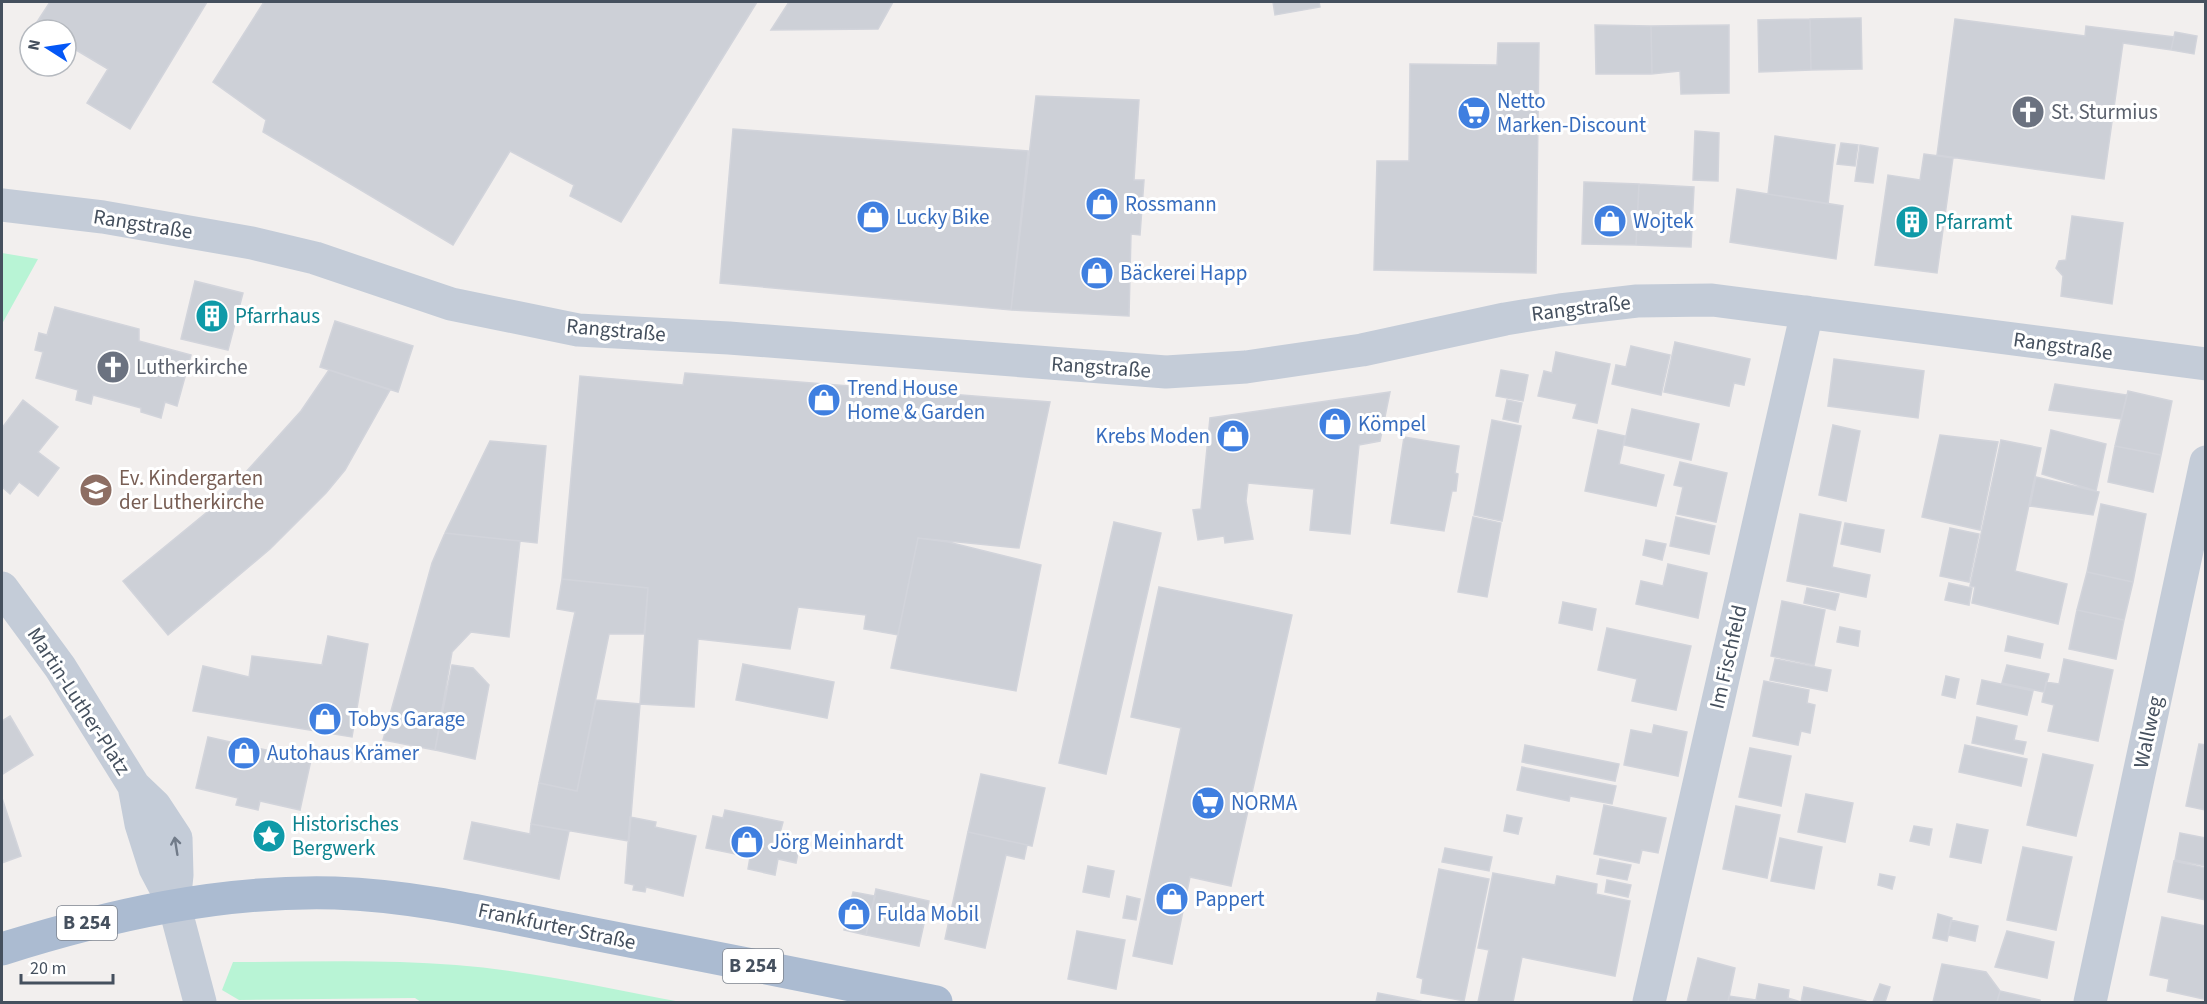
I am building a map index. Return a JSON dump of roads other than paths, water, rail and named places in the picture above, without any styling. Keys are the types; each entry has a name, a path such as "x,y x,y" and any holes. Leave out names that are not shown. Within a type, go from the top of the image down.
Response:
{"main road":[{"name":"Frankfurter Straße","path":"2,949 69,927 174,904 255,895 334,893 432,902 489,911 936,1002"}],"street":[{"name":"Rangstraße","path":"2,205 103,217 252,243 315,258 451,304 578,330 729,338 1166,372 1246,367 1304,359 1362,350 1505,319 1637,301 1712,300 2205,364"},
{"name":"Im Fischfeld","path":"1649,1002 1807,312"},
{"name":"Wallweg","path":"2090,1002 2205,462"},
{"name":"Martin-Luther-Platz","path":"2,588 60,667 134,786 141,824 155,868 174,904"},
{"path":"174,904 200,1002"}],"place":[{"name":"St. Sturmius","path":"2028,112"},
{"name":"Netto Marken-Discount","path":"1474,113"},
{"name":"Rossmann","path":"1102,204"},
{"name":"Lucky Bike","path":"873,217"},
{"name":"Wojtek","path":"1610,221"},
{"name":"Pfarramt","path":"1912,222"},
{"name":"Bäckerei Happ","path":"1097,273"},
{"name":"Pfarrhaus","path":"212,316"},
{"name":"Lutherkirche","path":"113,367"},
{"name":"Trend House Home & Garden","path":"824,400"},
{"name":"Kömpel","path":"1335,424"},
{"name":"Krebs Moden","path":"1233,436"},
{"name":"Ev. Kindergarten der Lutherkirche","path":"96,490"},
{"name":"Tobys Garage","path":"325,719"},
{"name":"Autohaus Krämer","path":"244,753"},
{"name":"NORMA","path":"1208,803"},
{"name":"Historisches Bergwerk","path":"269,836"},
{"name":"Jörg Meinhardt","path":"747,842"},
{"name":"Pappert","path":"1172,899"},
{"name":"Fulda Mobil","path":"854,914"}]}
